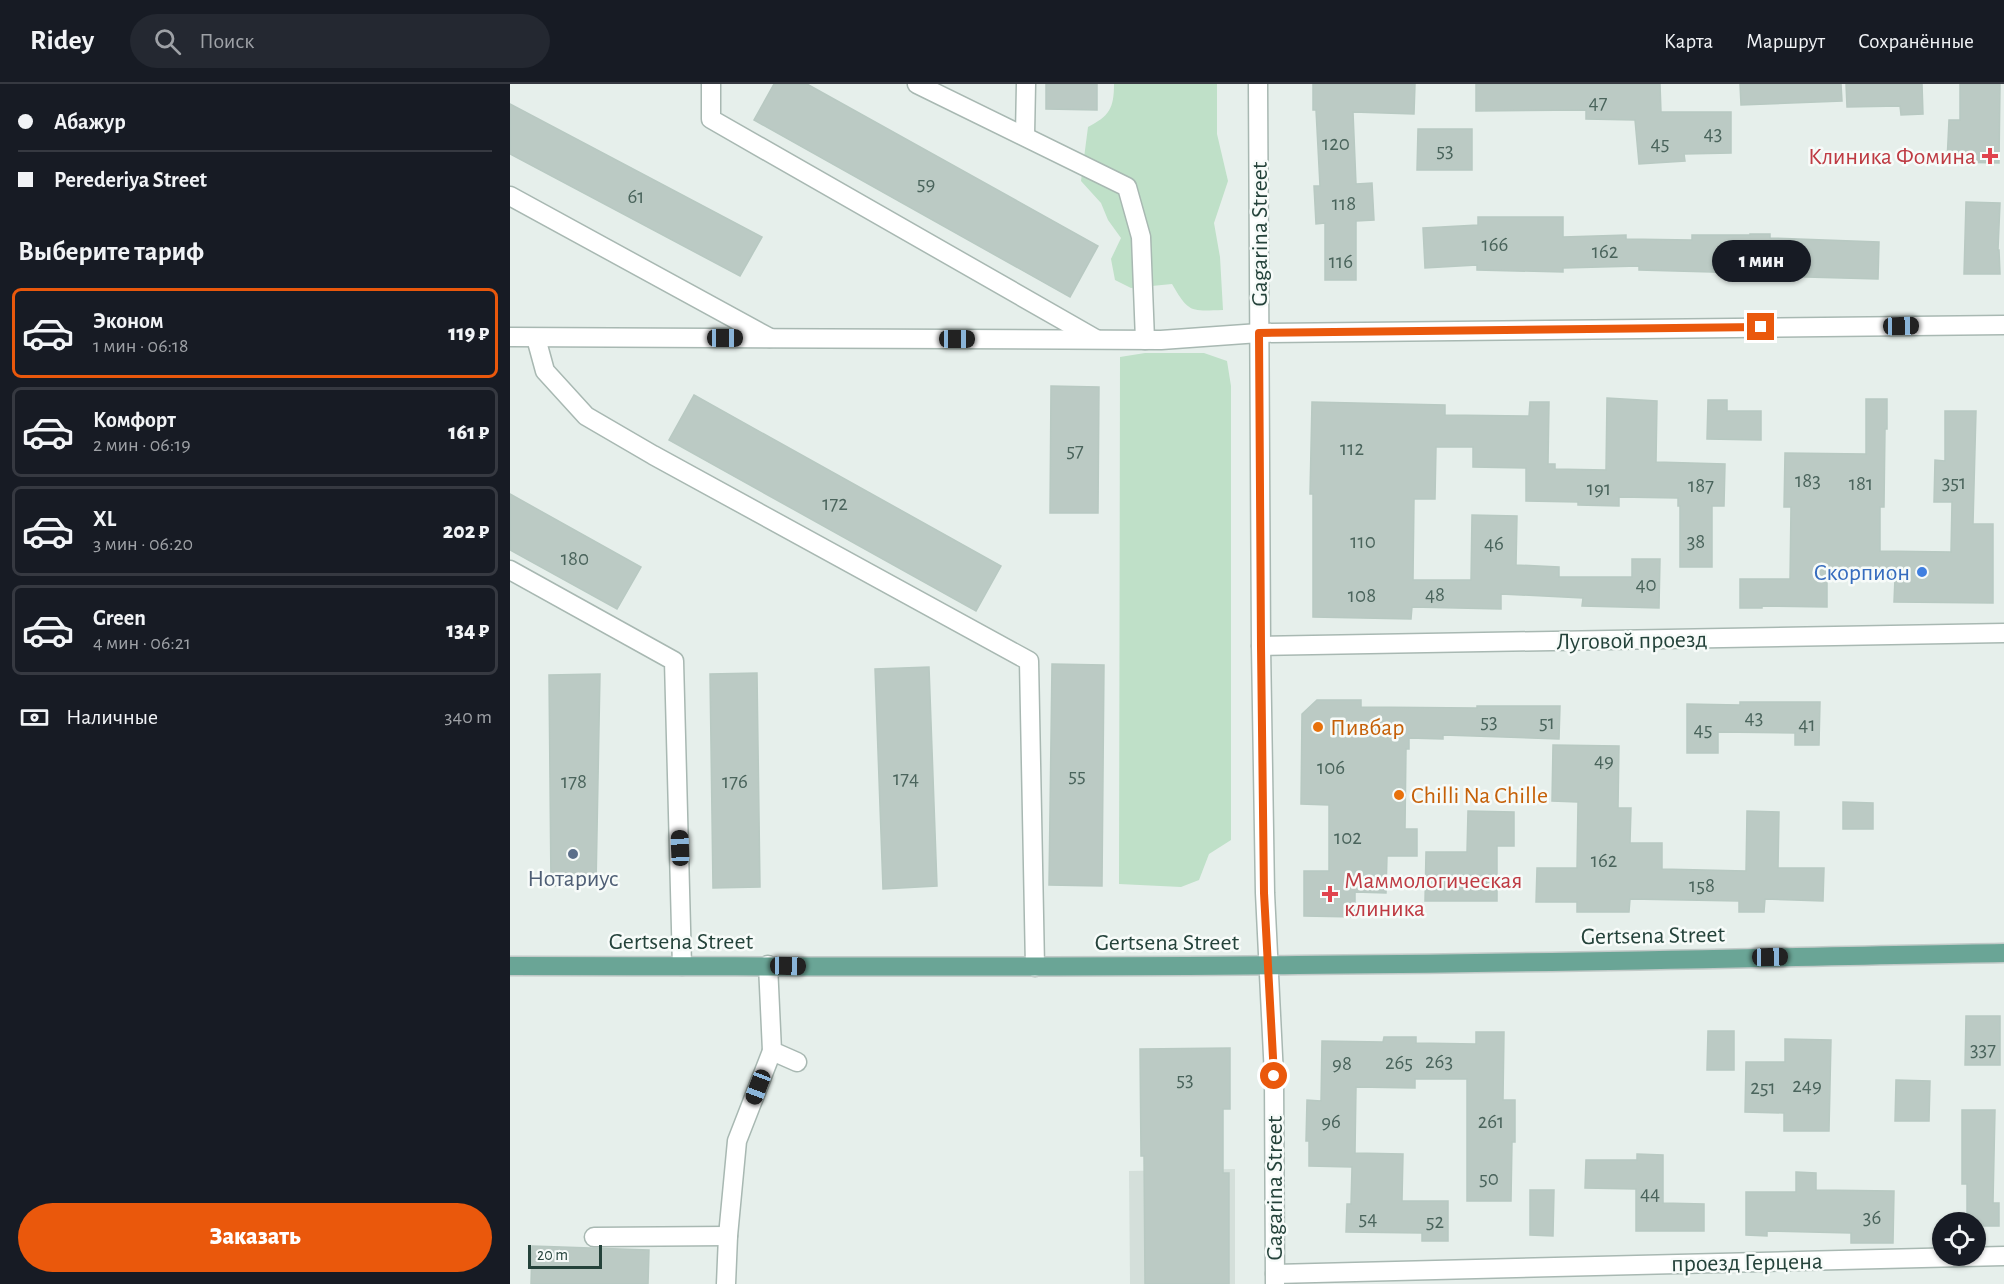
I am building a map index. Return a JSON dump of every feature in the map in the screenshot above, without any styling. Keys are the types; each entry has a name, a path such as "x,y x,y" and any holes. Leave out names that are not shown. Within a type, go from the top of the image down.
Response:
{"main road":[{"name":"Gertsena Street","path":"510,966 1268,966 2004,953"}],"street":[{"path":"711,84 711,120 1096,340"},
{"path":"917,84 1127,187 1142,237 1145,340"},
{"path":"1025,135 1026,84"},
{"name":"Gagarina Street","path":"1258,84 1264,893 1274,1076 1275,1279"},
{"path":"510,196 772,339"},
{"path":"510,338 1145,340 1259,333 2004,325"},
{"path":"536,338 545,371 586,416 1029,661 1035,967"},
{"path":"510,570 674,661 682,894 682,966"},
{"name":"Луговой проезд","path":"1261,646 2004,633"},
{"path":"726,1284 736,1141 772,1051 768,965"},
{"path":"772,1051 797,1062"},
{"path":"594,1237 728,1236"},
{"name":"проезд Герцена","path":"1275,1279 2004,1256"}],"shaded area":[{"path":"1235,1169 1235,1284 1130,1284 1129,1171"}],"green space":[{"path":"1114,84 1217,84 1217,134 1228,181 1214,223 1220,257 1223,310 1192,308 1182,300 1172,284 1131,288 1115,280 1111,259 1121,238 1108,220 1101,203 1081,181 1088,127 1109,111 1113,100"},
{"path":"1145,353 1204,353 1227,361 1231,386 1231,840 1209,854 1199,880 1181,887 1119,884 1120,357"}],"building":[{"path":"774,84 807,84 1098,246 1070,297 754,120"},
{"path":"1046,84 1097,84 1097,110 1046,109"},
{"path":"1313,84 1415,84 1414,114 1353,112 1356,184 1372,183 1374,220 1356,221 1356,280 1325,280 1325,223 1316,224 1314,186 1320,186"},
{"path":"1476,84 1660,84 1661,112 1731,112 1731,153 1684,154 1685,161 1639,164 1635,120 1586,119 1586,110 1476,111"},
{"path":"1740,84 1841,84 1842,101 1741,105"},
{"path":"1846,84 1922,84 1923,114 1901,115 1900,106 1847,107"},
{"path":"1960,84 2000,84 1999,163 1947,162 1949,120 1960,120"},
{"path":"510,104 762,237 740,276 510,154"},
{"path":"1418,129 1472,129 1472,170 1417,170"},
{"path":"1966,202 2000,203 1998,250 2000,274 1964,274"},
{"path":"1478,217 1563,217 1563,237 1626,235 1626,239 1692,240 1692,235 1770,234 1770,238 1879,242 1878,279 1769,276 1768,279 1749,278 1749,273 1639,270 1639,266 1563,268 1563,272 1477,270 1477,265 1425,268 1423,228 1478,225"},
{"path":"1051,386 1099,387 1098,513 1050,513"},
{"path":"694,395 1001,566 976,611 669,440"},
{"path":"1607,398 1657,401 1656,462 1725,464 1724,506 1712,506 1712,567 1680,567 1678,498 1619,497 1619,506 1526,501 1526,468 1473,467 1473,447 1436,447 1435,499 1414,499 1413,580 1471,580 1472,515 1517,516 1516,565 1559,567 1559,577 1632,577 1632,559 1660,559 1659,608 1582,606 1583,598 1501,594 1501,609 1412,607 1411,619 1313,617 1313,494 1310,494 1312,402 1445,405 1445,415 1529,416 1530,402 1549,402 1548,464 1555,464 1555,469 1606,470"},
{"path":"1866,399 1887,399 1884,507 1880,507 1880,551 1951,552 1952,502 1934,502 1935,460 1945,461 1945,411 1976,411 1973,524 1993,524 1993,603 1894,602 1895,578 1827,577 1827,607 1740,608 1740,579 1790,579 1791,507 1784,507 1785,453 1866,454"},
{"path":"1708,400 1727,400 1727,411 1761,411 1761,440 1707,439"},
{"path":"510,494 641,567 617,609 510,550"},
{"path":"1052,664 1104,665 1102,886 1049,885"},
{"path":"929,667 937,886 883,889 875,669"},
{"path":"757,673 760,887 713,888 710,674"},
{"path":"600,674 596,886 551,886 549,675"},
{"path":"1317,700 1361,700 1361,707 1560,706 1559,739 1443,735 1443,739 1409,738 1409,749 1406,749 1405,829 1417,829 1417,856 1387,856 1386,893 1355,892 1355,917 1304,916 1304,871 1329,871 1329,805 1301,804 1302,714"},
{"path":"1740,702 1820,702 1819,745 1795,745 1795,733 1718,732 1718,753 1687,753 1687,704 1740,705"},
{"path":"1553,745 1619,746 1618,808 1631,808 1630,843 1662,843 1662,869 1746,871 1747,811 1779,812 1778,868 1824,868 1823,901 1765,899 1764,912 1739,912 1739,901 1630,899 1629,912 1577,912 1577,902 1536,902 1537,868 1577,868 1578,802 1552,801"},
{"path":"1843,802 1873,803 1873,829 1843,829"},
{"path":"1468,811 1514,812 1514,846 1497,846 1497,901 1425,901 1426,852 1467,852"},
{"path":"1966,1016 2000,1016 2000,1065 1965,1065"},
{"path":"1708,1031 1734,1031 1734,1070 1707,1070"},
{"path":"1476,1032 1504,1032 1503,1100 1515,1100 1511,1201 1467,1201 1467,1079 1415,1079 1415,1088 1356,1087 1355,1153 1403,1154 1402,1201 1448,1201 1448,1241 1422,1241 1422,1233 1346,1232 1347,1204 1351,1204 1352,1167 1309,1166 1309,1141 1306,1141 1307,1100 1321,1101 1322,1041 1383,1042 1384,1037 1416,1037 1416,1043 1476,1044"},
{"path":"1785,1039 1831,1040 1829,1131 1784,1131 1784,1113 1745,1112 1746,1062 1785,1062"},
{"path":"1230,1048 1230,1109 1223,1109 1223,1173 1229,1173 1229,1284 1145,1284 1140,1049"},
{"path":"1896,1080 1930,1081 1929,1121 1895,1121"},
{"path":"1962,1110 1995,1110 1993,1203 1999,1203 1999,1226 1986,1226 1986,1212 1967,1212 1967,1184 1962,1184"},
{"path":"1637,1154 1663,1155 1663,1203 1704,1204 1704,1231 1636,1231 1636,1189 1585,1188 1586,1160 1637,1160"},
{"path":"1796,1172 1816,1173 1816,1190 1894,1191 1893,1243 1851,1243 1851,1233 1767,1231 1767,1236 1746,1235 1746,1192 1796,1192"},
{"path":"1530,1190 1554,1190 1553,1236 1530,1235"},
{"path":"532,1246 649,1250 648,1284 531,1284"}],"place":[{"name":"Клиника Фомина","path":"1990,156"},
{"name":"Скорпион","path":"1922,572"},
{"name":"Пивбар","path":"1318,727"},
{"name":"Chilli Na Chille","path":"1399,795"},
{"name":"Нотариус","path":"573,854"},
{"name":"Маммологическая клиника","path":"1330,894"}],"route":[{"path":"1274,1076 1264,893 1259,333 1761,327"}]}
